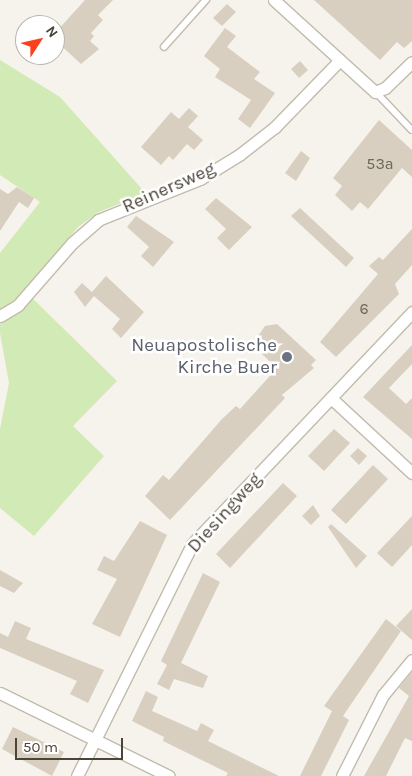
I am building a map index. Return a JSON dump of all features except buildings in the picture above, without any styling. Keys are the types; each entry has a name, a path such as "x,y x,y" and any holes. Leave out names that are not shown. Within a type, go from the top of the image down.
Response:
{"street":[{"path":"274,0 375,92 385,88 412,62"},
{"name":"Reinersweg","path":"0,316 18,305 72,242 98,220 200,179 239,155 275,127 340,60"},
{"name":"Diesingweg","path":"77,776 192,544 412,312"},
{"path":"331,398 412,473"},
{"path":"342,776 383,694 412,660"},
{"path":"0,693 169,776"}],"lane":[{"path":"164,47 206,0"},
{"path":"375,92 412,130"}],"green space":[{"path":"0,60 60,97 142,189 141,195 99,212 78,227 24,290 117,381 73,426 104,456 34,536 0,508 0,429 9,383 0,333 0,253 40,202 0,175"}],"place":[{"name":"Neuapostolische Kirche Buer","path":"287,357"}]}
